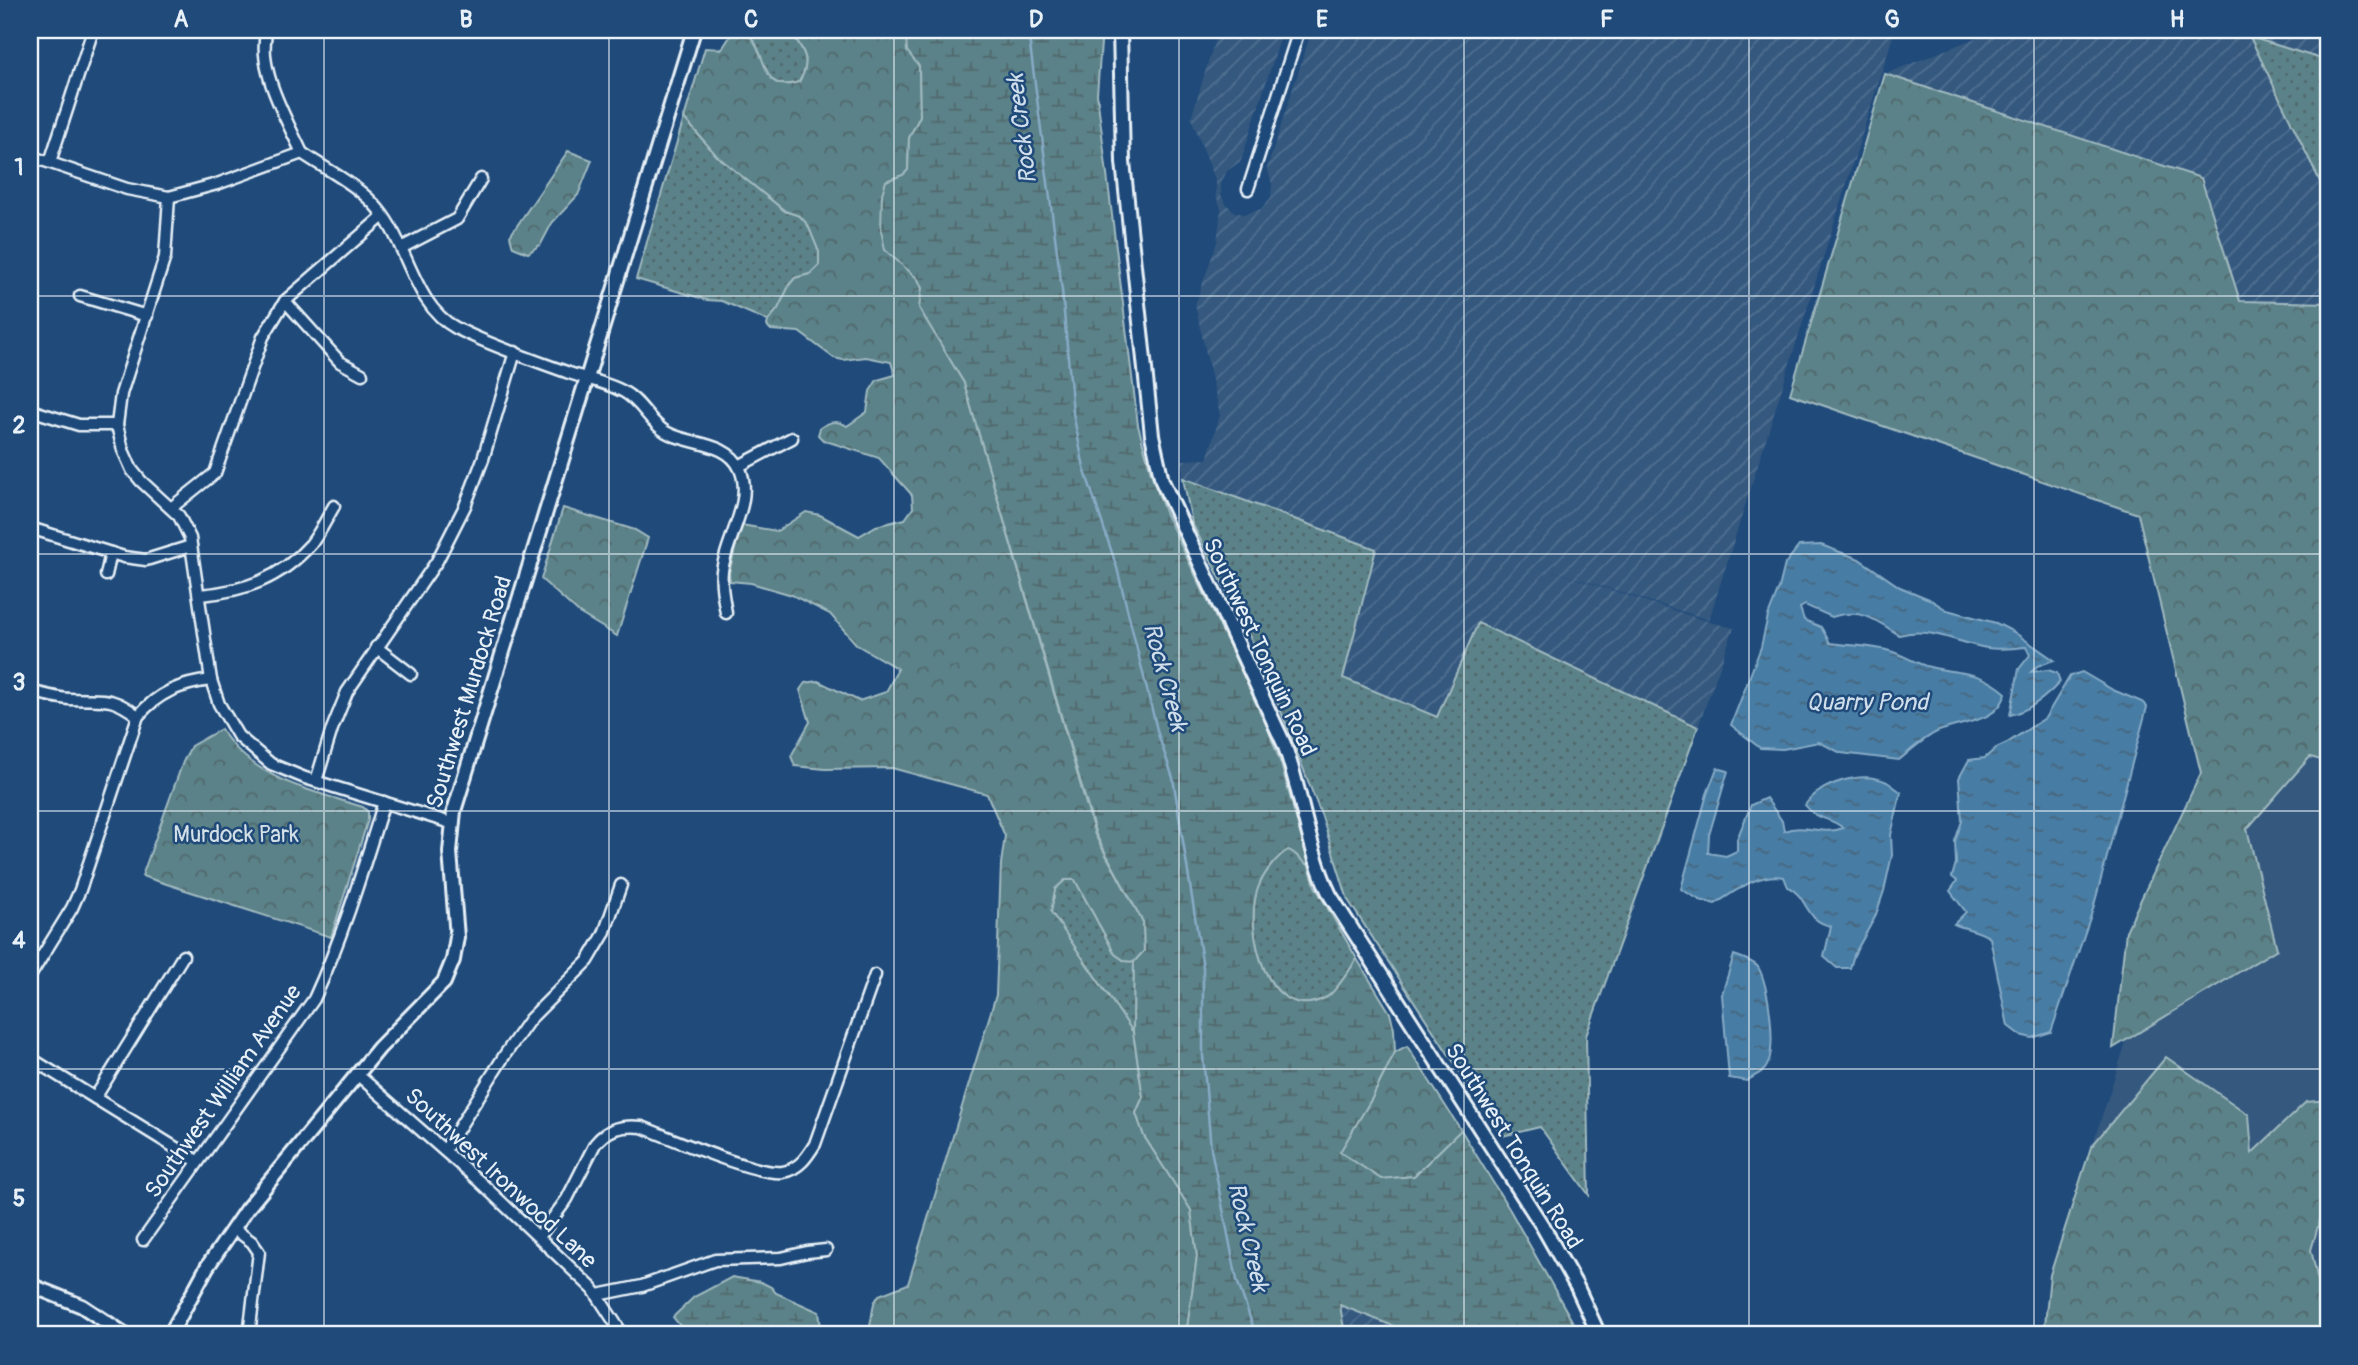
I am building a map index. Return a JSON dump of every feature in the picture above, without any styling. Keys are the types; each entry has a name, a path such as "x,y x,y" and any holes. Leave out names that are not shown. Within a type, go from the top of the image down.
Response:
{"main road":[{"name":"Southwest Murdock Road","path":"170,1335 207,1266 233,1228 379,1048 436,991 451,965 457,937 451,877 451,823 470,751 588,379 694,30"},
{"name":"Southwest Tonquin Road","path":"1120,30 1123,162 1152,435 1162,481 1279,731 1297,780 1317,863 1329,895 1543,1227 1577,1287 1599,1335"},
{"path":"30,1285 82,1306 126,1335"}],"street":[{"path":"50,162 93,30"},
{"path":"267,30 263,44 272,88 302,153 369,200 383,216 403,247 425,297 436,313 460,330 624,391 641,404 666,433 715,448 739,466 744,484 742,503 721,574 726,613"},
{"path":"1248,189 1299,30"},
{"path":"30,156 127,189 169,197 218,184 302,153"},
{"path":"403,247 457,219 481,179"},
{"path":"169,197 165,257 121,394 117,425 122,450 132,470 183,523 191,546 200,595 211,680 225,717 246,744 271,764 316,781 451,823"},
{"path":"171,508 215,473 263,337 285,301 383,216"},
{"path":"80,296 147,316"},
{"path":"285,301 340,362 362,374"},
{"path":"316,781 346,692 437,561 466,506 515,352"},
{"path":"30,410 79,425 117,425"},
{"path":"739,466 792,438"},
{"path":"200,595 253,586 284,570 312,542 334,506"},
{"path":"30,528 111,554 146,560 191,546"},
{"path":"106,575 111,554"},
{"path":"376,648 411,674"},
{"path":"30,976 72,908 138,716 157,696 173,688 211,680"},
{"path":"30,691 71,699 107,699 121,704 138,716"},
{"name":"Southwest William Avenue","path":"143,1240 314,999 344,925 384,802"},
{"path":"445,1150 530,1019 588,961 604,934 621,885"},
{"path":"95,1098 183,956"},
{"path":"538,1237 568,1199 595,1144 601,1136 616,1128 642,1127 762,1171 785,1172 803,1161 815,1144 875,975"},
{"path":"30,1058 197,1161"},
{"name":"Southwest Ironwood Lane","path":"358,1075 445,1150 598,1295 642,1286 694,1265 715,1260 781,1258 826,1250"},
{"path":"233,1228 252,1242 259,1252 249,1335"},
{"path":"598,1295 623,1335"}],"shaded area":[{"path":"1218,30 1283,30 1241,161 1227,171 1221,183 1221,195 1226,204 1235,212 1244,214 1261,209 1271,197 1272,184 1267,168 1312,30 1895,30 1709,620 1537,566 1734,628 1698,727 1479,623 1437,717 1343,678 1376,549 1183,478 1182,460 1207,459 1220,415 1195,305 1217,242 1221,209 1216,196 1216,182 1191,118"},
{"path":"1995,30 2328,30 2328,303 2240,302 2201,178 1885,74"},
{"path":"2310,757 2328,762 2328,1335 2044,1335 2050,1275 2127,1039 2276,949 2247,828"},
{"path":"1339,1305 1416,1335 1345,1335"}],"green space":[{"path":"743,30 790,30 805,55 805,67 799,82 785,85 770,77 758,48"},
{"path":"743,30 758,48 770,76 785,85 799,82 806,61 790,30 914,30 906,37 919,66 920,116 909,138 908,170 903,175 886,181 905,267 918,279 922,288 920,308 964,383 1095,835 1143,922 1144,951 1134,962 1125,961 1115,954 1075,880 1065,880 1055,889 1051,912 1133,1032 1143,1097 1136,1113 1144,1136 1191,1210 1197,1256 1188,1335 863,1335 870,1326 874,1303 879,1295 908,1284 996,995 1001,864 1005,836 987,794 892,768 825,769 795,766 791,756 810,722 800,690 805,683 818,681 859,701 886,692 898,669 857,645 830,614 792,595 751,583 730,581 729,573 741,525 777,531 806,512 820,515 859,536 876,526 905,519 913,508 912,495 879,458 823,440 818,435 820,428 827,424 837,422 847,426 867,412 870,391 877,380 895,375 891,362 866,357 843,360 834,358 799,332 771,330 767,326 795,278 810,274 819,265 819,252 808,225 800,216 785,211 717,156 684,118 705,48 722,49 733,32"},
{"path":"914,30 1102,30 1097,94 1138,425 1165,512 1263,716 1281,764 1309,865 1288,850 1275,861 1260,883 1254,905 1254,926 1257,949 1264,970 1275,987 1289,999 1306,1003 1331,994 1357,959 1390,1013 1395,1052 1340,1152 1381,1179 1414,1176 1461,1130 1580,1335 1416,1335 1340,1305 1345,1335 1188,1335 1197,1256 1191,1210 1144,1136 1136,1113 1143,1097 1133,1032 1134,962 1144,951 1143,922 1096,835 964,383 919,308 922,288 918,279 885,250 881,230 882,194 886,181 903,175 908,170 909,138 920,116 919,66 907,51 906,37"},
{"path":"2250,37 2328,61 2328,198"},
{"path":"1885,74 2201,178 2240,301 2328,303 2328,762 2310,757 2247,829 2277,949 2113,1048 2126,931 2201,773 2138,514 1790,394"},
{"path":"684,118 717,156 785,211 800,216 808,225 820,252 819,265 810,274 795,278 768,321 722,301 707,300 636,279"},
{"path":"568,151 592,160 578,195 552,223 541,244 528,253 513,247 510,236"},
{"path":"1183,478 1376,549 1343,678 1437,717 1478,623 1698,727 1586,1036 1589,1195 1540,1127 1502,1136 1348,900 1322,817 1260,657 1192,523"},
{"path":"563,508 635,530 648,538 617,636 579,613 541,579"},
{"name":"Murdock Park","path":"221,729 249,760 266,771 303,788 363,807 368,812 368,820 331,937 142,876 191,746"},
{"path":"1288,849 1309,865 1315,886 1357,959 1331,994 1306,1003 1289,999 1275,987 1264,969 1254,926 1254,905 1258,887 1271,866"},
{"path":"1065,880 1075,880 1115,954 1125,961 1134,962 1133,1032 1051,912 1055,889"},
{"path":"1407,1046 1461,1130 1414,1176 1381,1179 1339,1152 1372,1098 1395,1052"},
{"path":"2166,1057 2249,1115 2252,1153 2306,1102 2328,1100 2328,1192 2311,1250 2328,1324 2328,1335 2044,1335 2050,1275 2091,1147"},
{"path":"732,1277 761,1282 776,1293 819,1312 822,1335 690,1335 673,1317 694,1297"}],"water":[{"name":"Quarry Pond","path":"1821,545 1859,559 1900,587 1947,610 1996,623 2014,632 2054,660 2037,666 2031,672 2048,670 2057,673 2060,682 2037,702 2010,715 2019,669 2030,655 2026,647 1992,649 1932,634 1899,635 1867,617 1852,614 1832,617 1805,605 1800,608 1804,620 1821,627 1830,643 1890,651 1925,666 1979,677 2006,693 2002,703 1988,716 1934,734 1899,760 1841,753 1819,742 1783,749 1760,748 1731,725 1761,647 1785,564 1799,546"},
{"path":"2082,672 2147,707 2093,909 2051,1032 2032,1038 2020,1035 2008,1026 1990,938 1954,924 1966,912 1950,891 1957,881 1952,877 1956,863 1955,841 1962,821 1959,778 1969,760 1985,758 1996,748 2045,718 2070,676"},
{"path":"1717,768 1728,771 1709,835 1708,853 1726,856 1737,851 1737,839 1751,805 1766,798 1782,821 1784,831 1799,828 1828,831 1843,828 1814,814 1805,805 1821,790 1842,781 1865,777 1887,782 1901,792 1891,835 1892,855 1884,891 1875,917 1854,955 1850,968 1837,968 1824,957 1831,926 1823,924 1811,914 1800,896 1788,887 1784,877 1756,880 1715,904 1700,900 1681,889 1707,794"},
{"path":"1734,955 1758,967 1766,988 1770,1018 1769,1060 1765,1069 1747,1081 1729,1078 1722,994"}],"waterway":[{"name":"Rock Creek","path":"1028,30 1062,290 1073,413 1084,468 1117,568 1158,734 1173,778 1203,967 1203,1055 1211,1149 1237,1280 1256,1335"}]}
